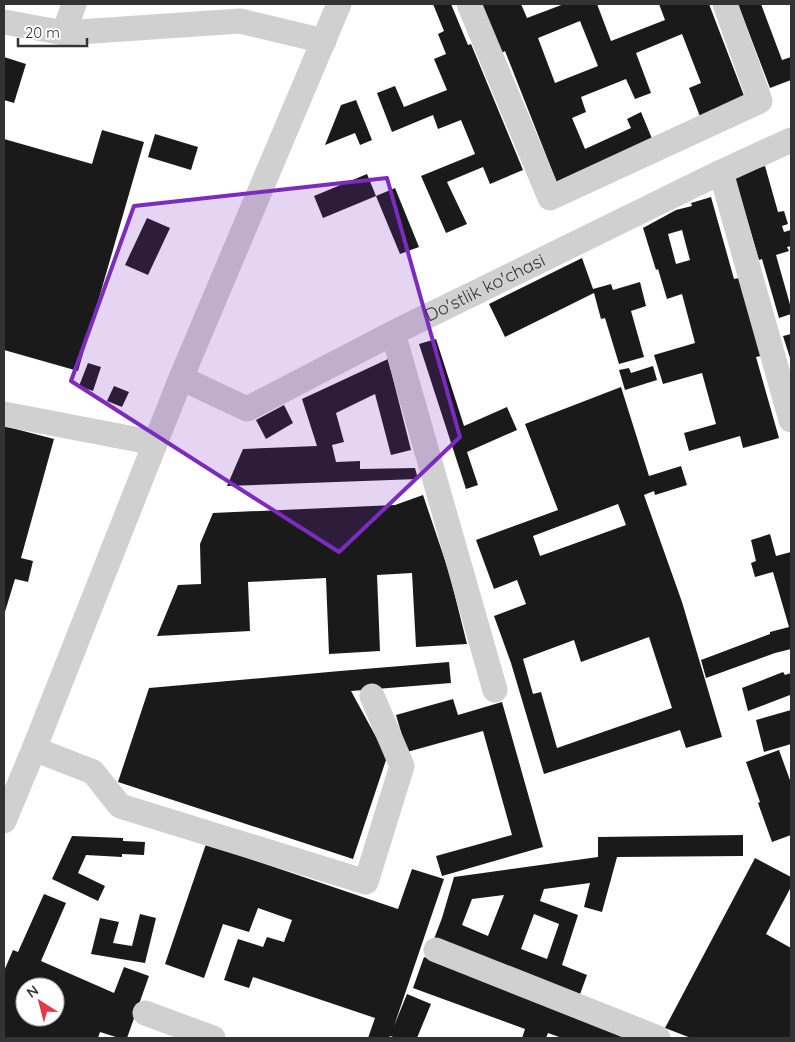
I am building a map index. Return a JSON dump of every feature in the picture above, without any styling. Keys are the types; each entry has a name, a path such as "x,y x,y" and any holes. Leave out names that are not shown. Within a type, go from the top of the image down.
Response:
{"street":[{"path":"64,33 74,4"},
{"path":"4,821 181,378 339,4"},
{"path":"469,4 550,198 760,101 725,4"},
{"path":"4,22 64,33 240,21 324,41"},
{"name":"Do'stlik ko'chasi","path":"181,378 247,409 393,332 721,172 791,140"},
{"path":"721,172 791,420"},
{"path":"393,332 495,690"},
{"path":"4,414 155,443"},
{"path":"34,749 93,772 120,806 366,882 402,766 372,696"},
{"path":"436,950 658,1038"},
{"path":"145,1013 213,1038"}],"highlighted area":[{"path":"387,178 460,437 339,552 71,381 134,206"}],"building":[{"path":"433,4 451,4 468,45 471,44 523,170 490,184 483,167 447,182 467,224 446,233 421,176 475,154 461,120 438,129 433,115 392,132 377,93 395,86 404,107 447,90 434,59 446,54 438,34 444,31"},
{"path":"481,4 521,4 527,18 564,4 597,4 611,41 665,20 659,4 709,4 746,101 701,119 689,88 701,83 682,34 636,53 651,93 635,99 626,79 581,97 586,112 572,118 585,149 631,128 627,119 641,112 653,141 557,183 505,51 501,53","holes":["580,21 598,66 555,83 538,38"]},
{"path":"738,4 761,4 782,60 791,57 791,80 770,88"},
{"path":"4,57 26,64 14,103 4,100"},
{"path":"356,100 372,140 360,145 355,133 325,145 341,105"},
{"path":"102,130 144,142 78,371 4,350 4,139 92,164"},
{"path":"155,134 198,147 191,170 148,157"},
{"path":"765,166 778,212 784,211 788,224 782,226 784,232 791,230 791,246 787,247 789,251 776,255 791,308 791,314 779,318 762,259 759,260 734,175"},
{"path":"367,174 376,196 323,218 314,196"},
{"path":"395,188 419,247 400,254 376,196"},
{"path":"711,197 734,279 739,278 761,356 756,357 779,438 743,448 740,436 689,451 684,433 716,424 702,373 663,384 654,355 695,343 682,294 667,299 643,228 676,210 692,206 691,203","holes":["682,230 690,260 676,264 668,234"]},
{"path":"147,218 170,228 148,275 125,265"},
{"path":"582,258 593,289 611,284 613,290 640,282 646,306 631,311 644,357 619,364 605,318 601,319 594,293 505,337 489,304"},
{"path":"791,334 791,361 783,336"},
{"path":"436,339 464,426 507,407 517,430 467,452 478,485 466,489 419,344"},
{"path":"388,359 411,450 391,455 375,394 336,413 344,442 332,445 336,462 360,461 360,469 415,468 418,479 227,486 243,449 317,446 302,399"},
{"path":"88,363 101,367 93,391 79,386"},
{"path":"653,366 657,380 625,390 619,370 629,368 631,373"},
{"path":"114,386 129,392 122,407 107,401"},
{"path":"621,387 649,476 681,466 687,485 655,495 654,491 644,495 682,602 722,737 686,748 680,730 544,774 511,663 494,616 526,604 517,580 494,589 476,540 558,510 525,424","holes":["618,504 626,525 540,556 533,536","649,637 672,708 557,748 541,692 533,694 523,659 574,640 581,662"]},
{"path":"284,405 293,423 266,439 256,420"},
{"path":"4,426 54,439 21,558 33,561 28,582 15,579 4,615"},
{"path":"423,495 449,572 467,644 416,647 412,573 377,575 380,651 329,654 326,578 248,582 250,631 157,636 178,585 201,584 200,544 213,513 395,505"},
{"path":"770,534 776,556 791,552 791,649 706,678 701,660 770,634 770,632 789,627 773,572 755,577 751,563 756,561 751,540"},
{"path":"449,662 451,683 351,691 387,757 353,859 118,782 149,688"},
{"path":"783,672 785,675 791,673 790,695 748,711 742,688"},
{"path":"453,699 458,715 502,702 543,847 442,876 436,856 512,835 483,731 407,752 396,715"},
{"path":"791,710 791,744 764,752 756,720"},
{"path":"779,750 791,783 791,835 772,842 746,762"},
{"path":"743,835 743,856 617,857 602,912 584,907 590,883 544,889 540,901 578,915 562,965 587,975 579,997 434,939 454,877 598,857 598,837","holes":["504,895 488,936 462,925 472,899","534,914 559,924 547,959 521,949"]},
{"path":"72,836 123,838 123,841 145,842 144,855 122,854 122,857 86,855 78,873 105,886 98,901 52,879"},
{"path":"206,844 398,909 412,869 444,879 394,1026 407,994 431,1004 417,1038 396,1038 390,1036 389,1038 368,1038 375,1018 253,977 249,988 224,980 238,939 263,947 267,937 284,942 292,920 258,908 249,932 223,924 204,978 165,964"},
{"path":"755,858 791,877 791,887 766,934 791,948 791,1038 691,1038 665,1028"},
{"path":"44,894 66,903 41,961 114,993 124,967 149,976 127,1038 119,1038 100,1032 98,1038 4,1038 4,971 13,950 18,952"},
{"path":"140,914 156,918 145,963 91,954 100,918 119,922 113,943 132,946"},
{"path":"424,957 504,986 626,1038 562,1038 548,1033 546,1038 522,1038 525,1029 413,988"}]}
